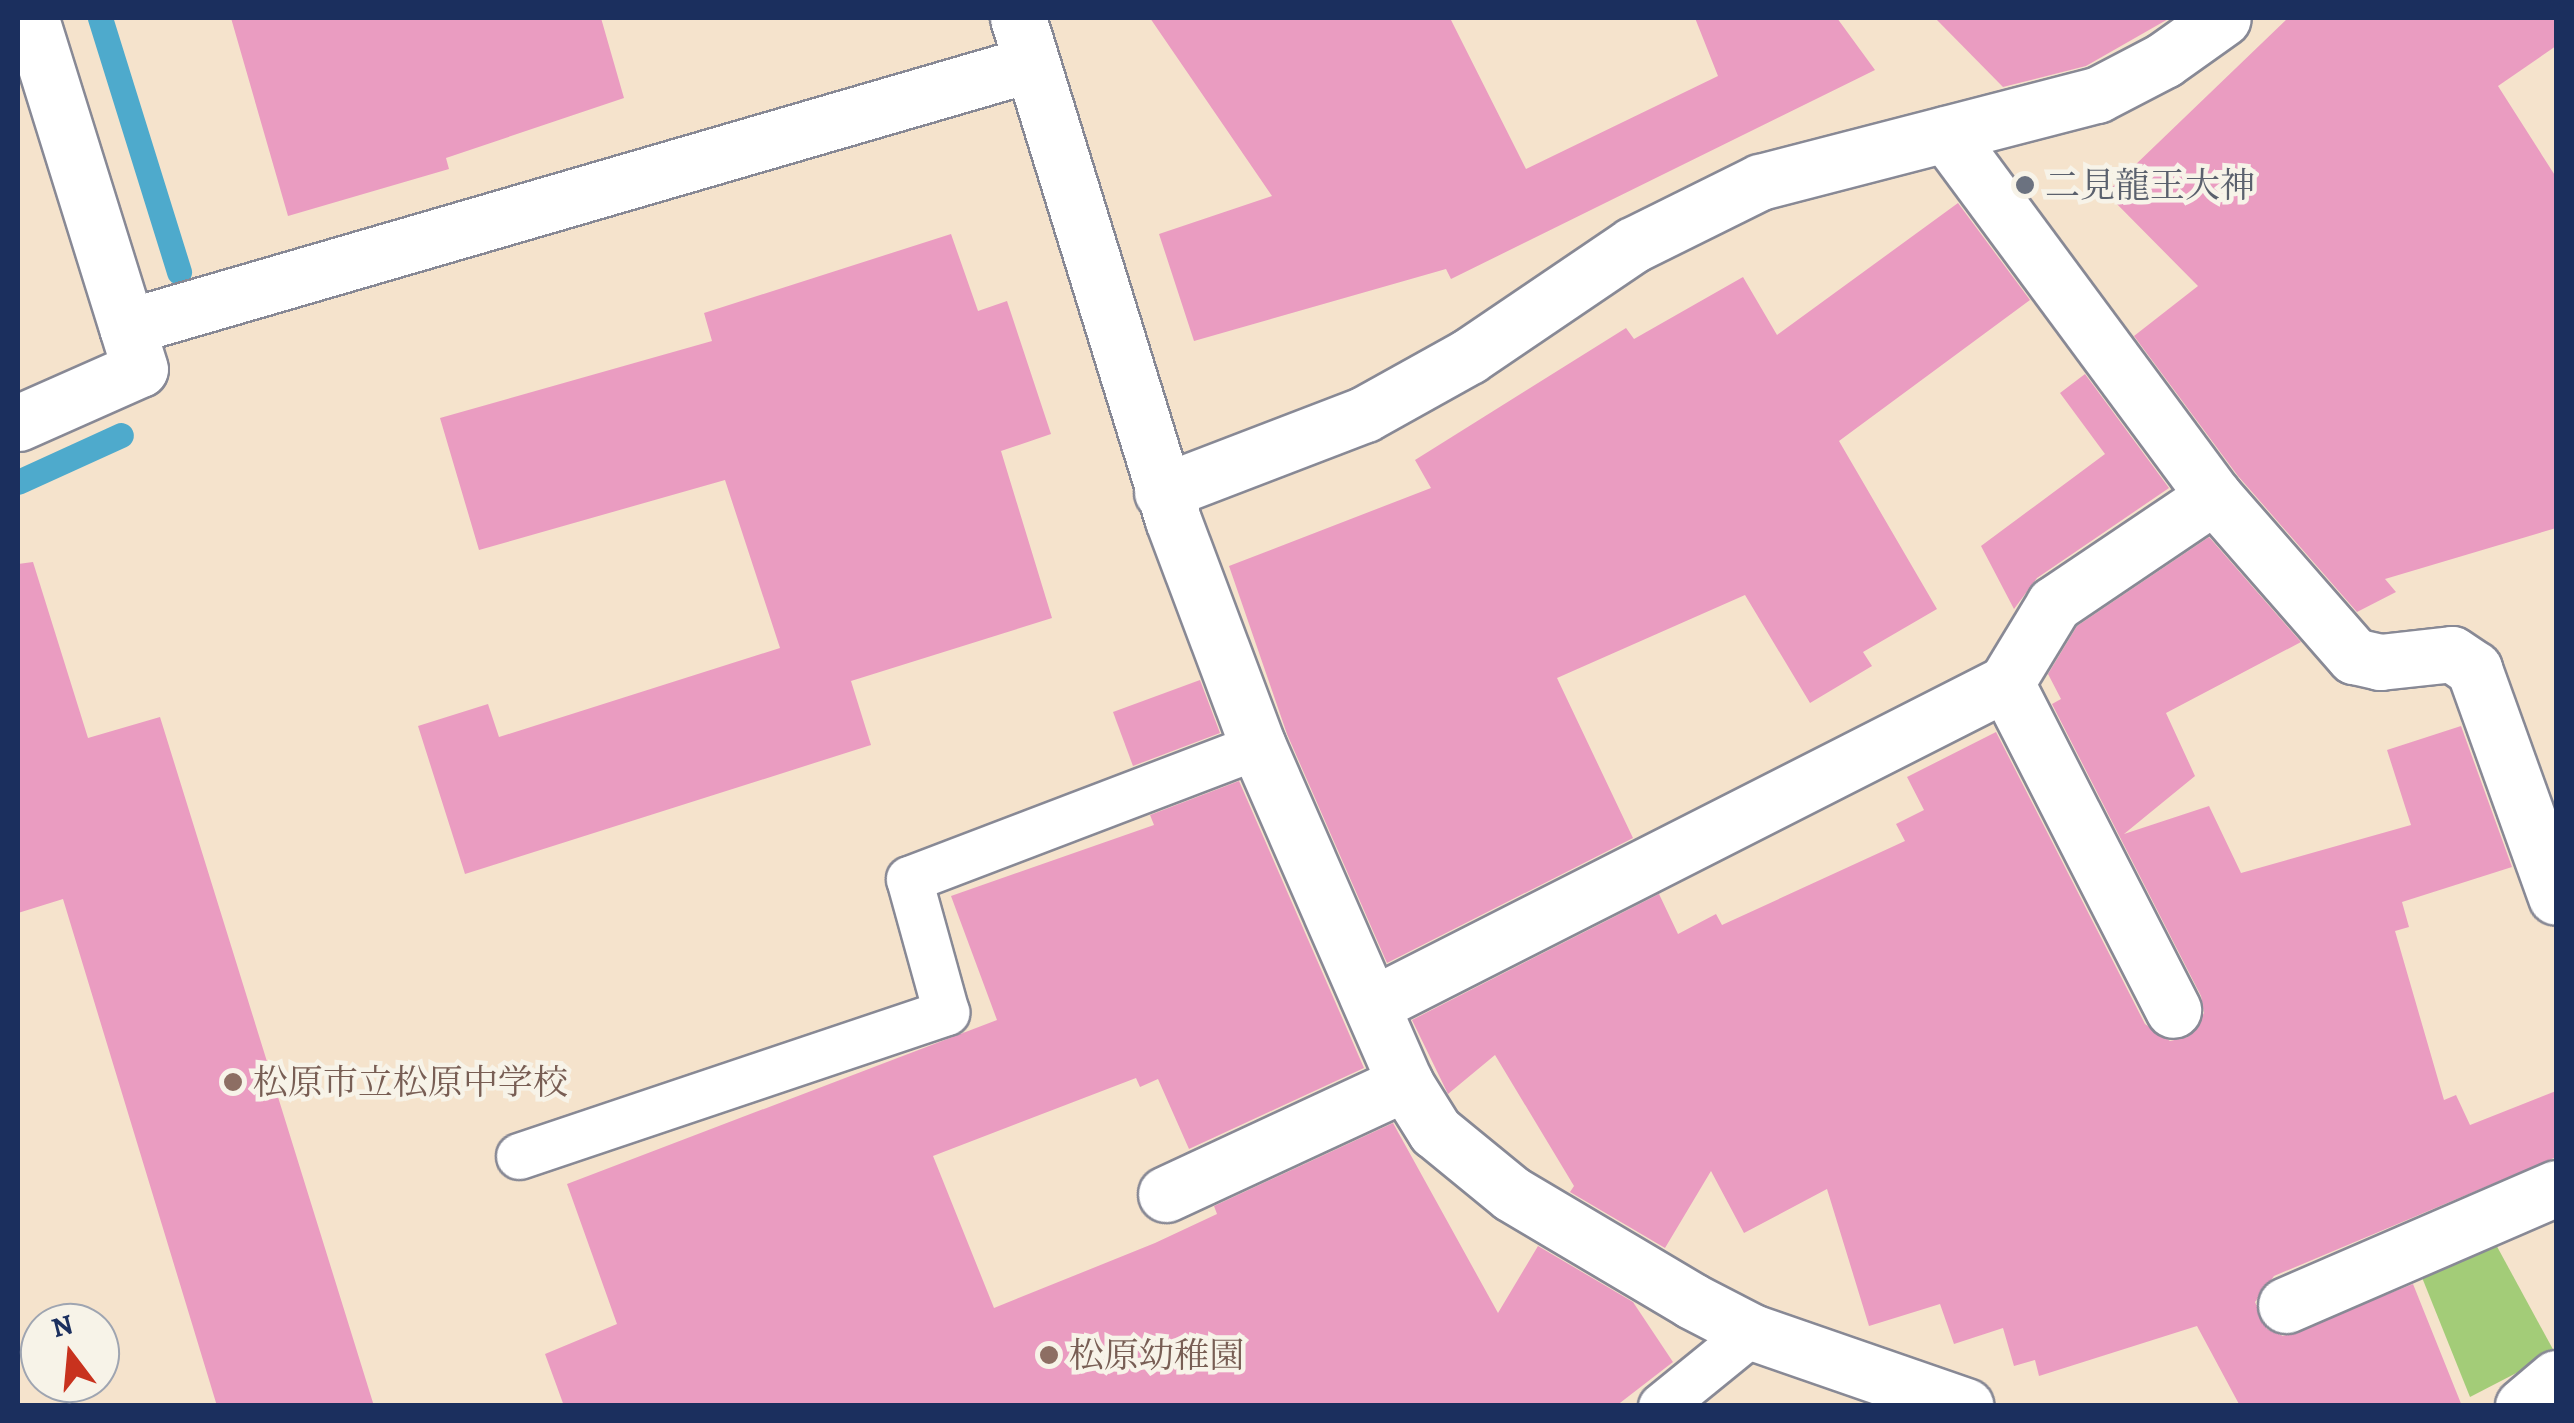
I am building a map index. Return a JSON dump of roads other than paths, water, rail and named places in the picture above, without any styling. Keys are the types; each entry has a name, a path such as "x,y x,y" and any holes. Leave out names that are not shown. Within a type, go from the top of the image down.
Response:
{"street":[{"path":"18,423 140,368 31,18"},
{"path":"1162,492 1365,414 1469,356 1633,245 1760,182 2097,95 2164,60 2223,18"},
{"path":"127,327 1022,41 1162,492 1258,746 1405,1084 1435,1132 1512,1194 1752,1332 1966,1406"},
{"path":"1946,134 2214,496 2354,656 2380,662 2452,654 2474,669 2556,897"},
{"path":"1372,1005 2006,683 2054,604 2214,496"},
{"path":"2006,683 2173,1010"},
{"path":"1166,1194 1405,1084"},
{"path":"2286,1305 2556,1188"},
{"path":"2523,1406 2556,1378"}],"lane":[{"path":"519,1156 946,1012 909,878 1258,746"},
{"path":"1661,1406 1752,1332"}],"waterway":[{"path":"100,18 179,272"},
{"path":"18,482 121,435"}],"place":[{"name":"二見龍王大神","path":"2025,185"},
{"name":"松原市立松原中学校","path":"233,1082"},
{"name":"松原幼稚園","path":"1049,1355"}]}
